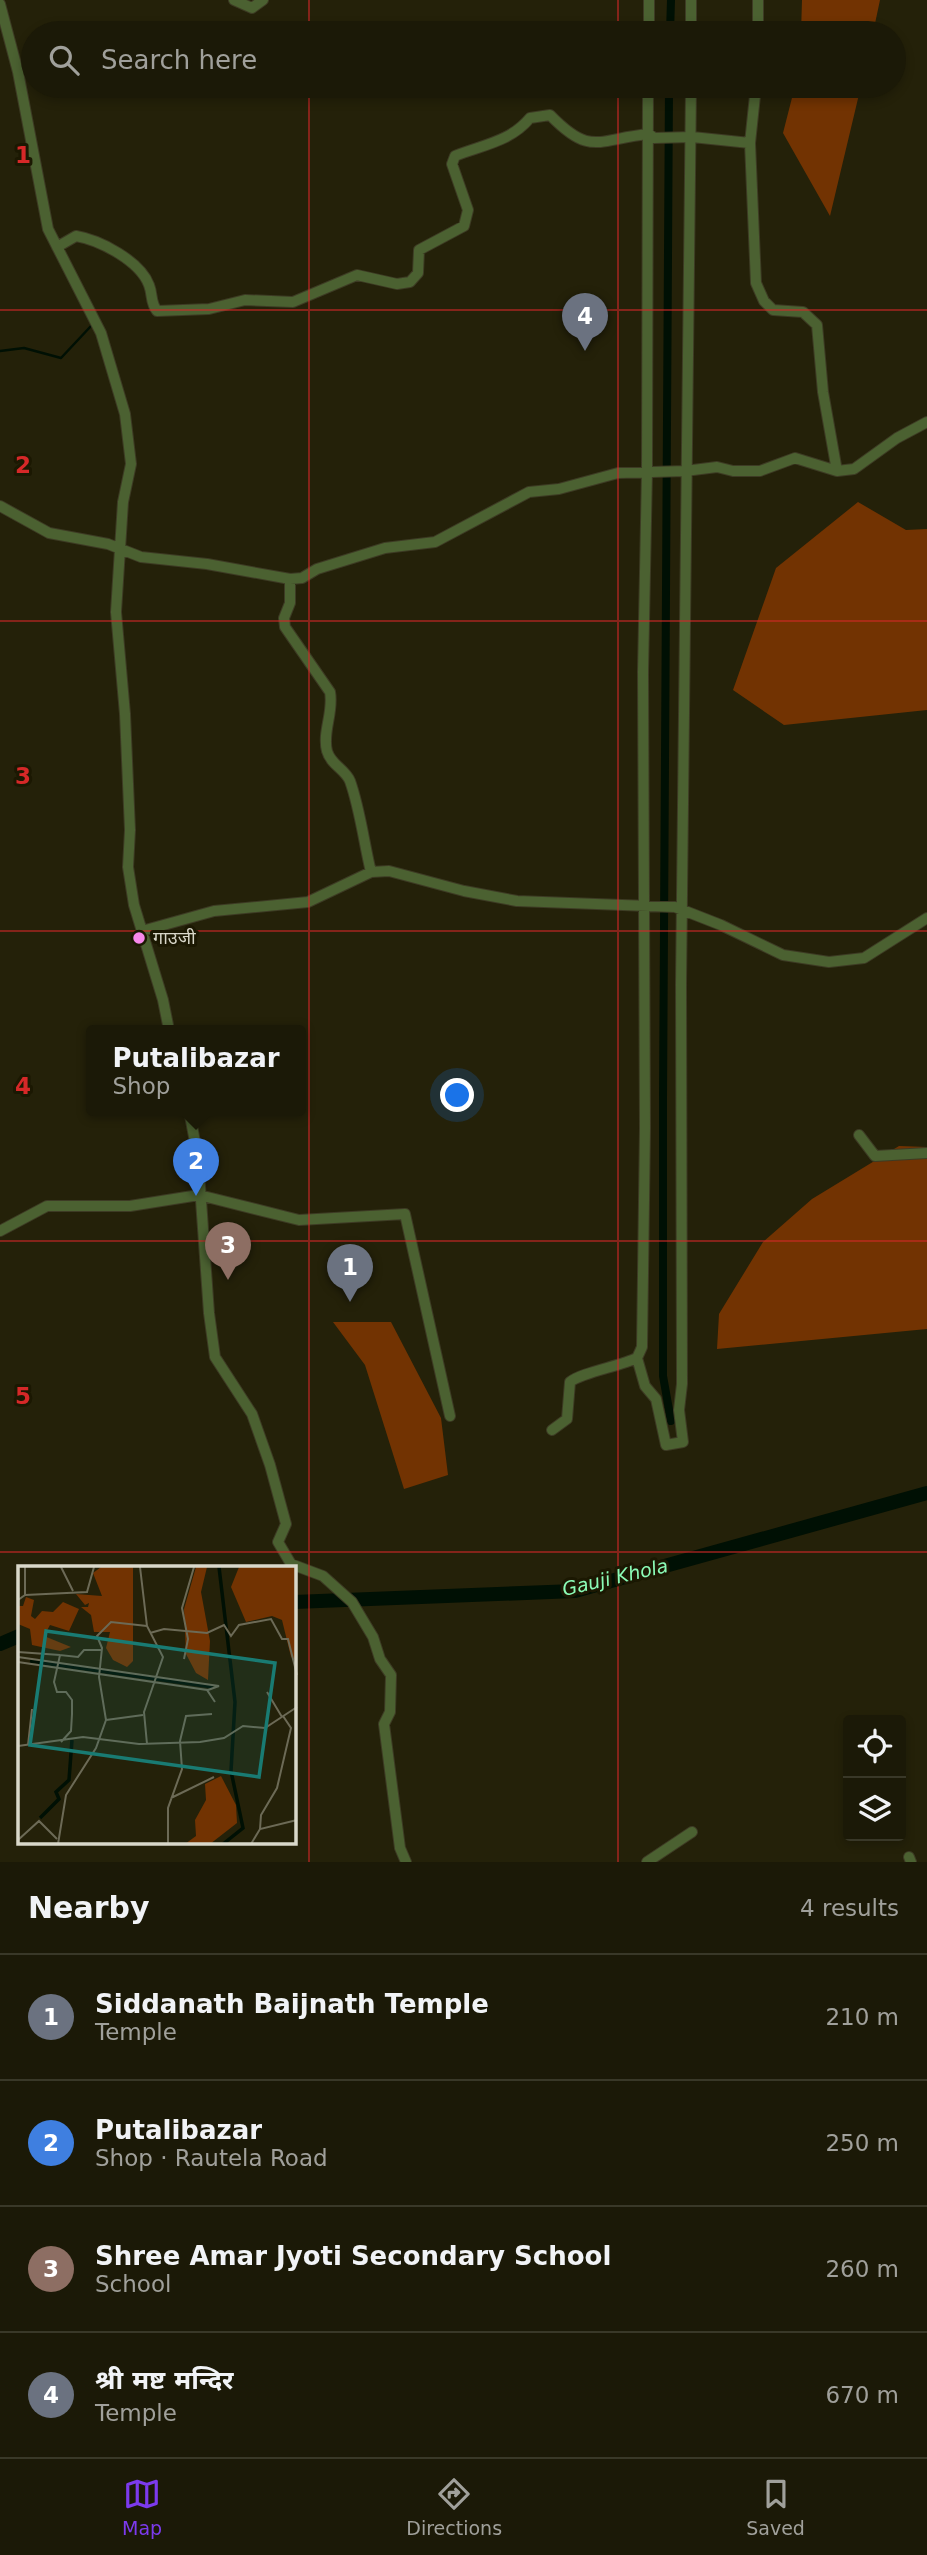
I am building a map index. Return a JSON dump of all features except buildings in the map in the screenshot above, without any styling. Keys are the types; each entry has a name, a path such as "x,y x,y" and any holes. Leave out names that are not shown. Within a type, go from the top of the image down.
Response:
{"street":[{"path":"234,0 252,8 263,0"},
{"path":"649,0 649,21"},
{"path":"691,0 691,21"},
{"path":"758,0 758,21"},
{"path":"0,4 21,89"},
{"path":"23,98 42,210 57,247 101,333 125,414 131,464 118,550 116,612 125,714 130,830 128,867 168,1025"},
{"path":"649,98 651,136 650,471 643,672 646,906 642,1347 637,1358 645,1386 656,1399 666,1445 682,1442 679,1410 682,1384 679,908 690,98"},
{"path":"755,98 750,143 756,283 764,301 773,310 803,312 817,325 823,392 837,471"},
{"path":"57,247 76,236 104,246 139,269 149,285 152,305 157,311 209,309 245,300 293,302 357,275 397,284 410,282 418,273 419,250 464,226 468,210 452,164 455,156 499,142 519,131 530,118 550,115 572,137 586,142 651,136 750,143"},
{"path":"0,506 49,533 108,544 118,550 160,561 207,564 290,579 302,578 317,569 385,548 435,542 529,492 559,489 618,473 717,467 733,471 760,471 795,458 837,471 854,469 897,438 927,422"},
{"path":"290,579 290,603 284,618 285,627 330,692 332,702 327,753 331,762 349,779 371,872"},
{"path":"142,931 215,911 308,902 371,872 389,871 464,891 517,901 679,908 783,955 830,962 864,958 927,918"},
{"path":"190,1116 198,1158 199,1195 215,1357 252,1414 270,1465 286,1524 278,1542 291,1564 323,1576 352,1602 391,1675 390,1712 384,1724 400,1848 406,1862"},
{"path":"859,1135 875,1156 927,1153"},
{"path":"0,1231 47,1206 130,1206 199,1195 299,1220 405,1214 450,1416"},
{"path":"552,1430 568,1419 570,1382 577,1376 606,1371 637,1358"},
{"path":"647,1862 692,1832"}],"shaded area":[{"path":"802,0 880,0 876,21 801,21"},
{"path":"792,98 858,98 830,216 783,133"},
{"path":"858,502 906,530 927,529 927,710 784,725 733,690 776,568"},
{"path":"899,1146 927,1147 927,1329 717,1349 719,1314 763,1242 812,1199"},
{"path":"333,1322 391,1322 441,1418 448,1475 404,1489 365,1365"}],"waterway":[{"path":"670,21 671,0"},
{"path":"669,98 663,1376 671,1421"},
{"path":"0,351 24,348 61,358 91,326"},
{"name":"Gauji Khola","path":"296,1602 575,1591 927,1493"},
{"path":"0,1644 18,1636"}],"place":[{"name":"श्री मष्ट मन्दिर","path":"585,351"},
{"name":"गाउजी","path":"139,938"},
{"name":"Putalibazar","path":"196,1196"},
{"name":"Shree Amar Jyoti Secondary School","path":"228,1280"},
{"name":"Siddanath Baijnath Temple","path":"350,1302"}]}
